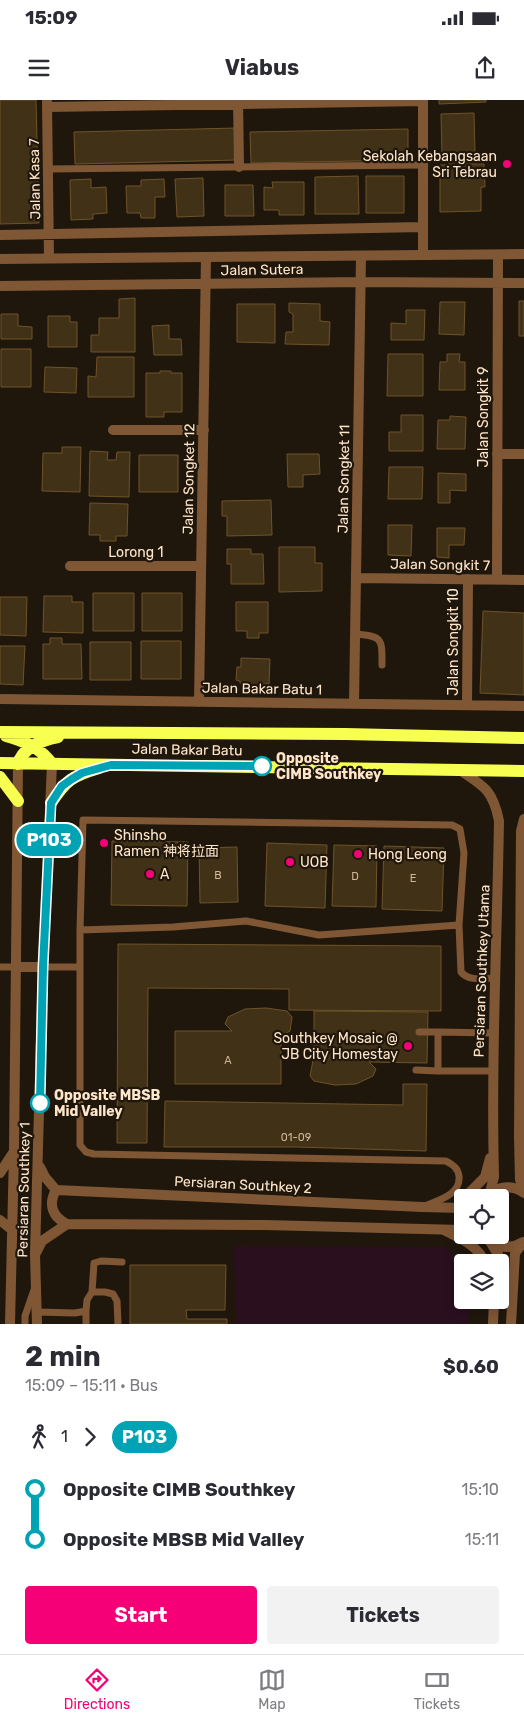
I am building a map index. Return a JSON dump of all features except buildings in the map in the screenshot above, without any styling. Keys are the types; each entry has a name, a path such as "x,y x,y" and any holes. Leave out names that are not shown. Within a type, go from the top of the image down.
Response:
{"main road":[{"name":"Jalan Bakar Batu","path":"0,733 345,734 524,738"},
{"path":"0,733 33,747 52,764"},
{"path":"18,764 24,753 33,747 50,739 83,733"},
{"name":"Jalan Bakar Batu","path":"0,763 524,771"},
{"path":"51,803 62,786 72,779 82,773 111,765"},
{"path":"0,777 18,801"}],"street":[{"path":"48,103 423,100 424,255"},
{"path":"238,102 239,167"},
{"name":"Jalan Kasa 7","path":"48,103 49,258"},
{"path":"0,235 423,226"},
{"name":"Jalan Sutera","path":"0,258 524,254"},
{"name":"Jalan Songkit 9","path":"497,580 498,255"},
{"name":"Jalan Songket 11","path":"354,704 361,256"},
{"name":"Jalan Songket 12","path":"199,702 206,257"},
{"name":"Jalan Sutera","path":"0,286 360,282 524,283"},
{"path":"112,430 204,430"},
{"path":"497,454 524,454"},
{"name":"Lorong 1","path":"70,566 201,566"},
{"name":"Jalan Songkit 7","path":"356,578 524,580"},
{"name":"Jalan Songkit 10","path":"467,705 468,579"},
{"name":"Jalan Bakar Batu 1","path":"0,699 524,706"},
{"name":"Persiaran Southkey 1","path":"10,1324 14,1152 18,764"},
{"name":"Persiaran Southkey 1","path":"37,1324 35,1254 43,967 52,764"},
{"name":"Persiaran Southkey Utama","path":"458,769 489,792 496,805 499,821 493,1033 494,1177 489,1189"},
{"path":"524,819 521,832 519,1137 520,1180 524,1187"},
{"path":"16,967 43,967"},
{"path":"519,1137 524,1154"},
{"path":"472,1189 485,1177 493,1148"},
{"path":"0,1173 14,1152"},
{"path":"38,1161 40,1169 56,1190 52,1196 52,1210 56,1216 67,1224"},
{"path":"497,1189 509,1187 524,1193"},
{"name":"Persiaran Southkey 2","path":"56,1190 454,1208"},
{"path":"444,1208 454,1203"},
{"path":"0,1220 12,1230"},
{"path":"35,1254 42,1241 67,1224 265,1225 454,1230"},
{"path":"441,1229 472,1245 481,1254"},
{"path":"494,1244 501,1247 523,1247"},
{"path":"510,1324 515,1253 523,1247"},
{"path":"493,1324 494,1309"}],"lane":[{"path":"48,169 423,165"},
{"path":"355,634 373,635 379,640 382,646 382,665"},
{"path":"422,1208 457,1189 459,1172 454,1165 446,1161 94,1154 86,1152 80,1145 80,930 83,820 452,826 460,829 464,853 459,925 461,972 470,978 496,978"},
{"path":"80,930 173,927 246,921 319,935 459,925"},
{"path":"0,966 16,967"},
{"path":"43,967 80,967"},
{"path":"419,1032 493,1033"},
{"path":"438,1032 438,1071"},
{"path":"416,1070 493,1071"},
{"path":"86,1324 86,1300 92,1292 94,1263 101,1261 122,1262"},
{"path":"25,1324 25,1316 36,1282"},
{"path":"92,1292 113,1294 117,1301 118,1324"},
{"path":"37,1312 75,1313 86,1311"}],"shaded area":[{"path":"233,1246 447,1247 454,1258 454,1309 469,1309 468,1324 237,1324"}],"bus line":[{"name":"P103","path":"40,1103 43,967 51,803 62,786 82,773 111,765 262,766"}],"place":[{"name":"Sekolah Kebangsaan Sri Tebrau","path":"507,164"},
{"name":"Opposite CIMB Southkey","path":"262,766"},
{"name":"Shinsho Ramen 神将拉面","path":"104,843"},
{"name":"Hong Leong","path":"358,854"},
{"name":"UOB","path":"290,862"},
{"name":"A","path":"150,874"},
{"name":"Southkey Mosaic @ JB City Homestay","path":"408,1046"},
{"name":"Opposite MBSB Mid Valley","path":"40,1103"}]}
